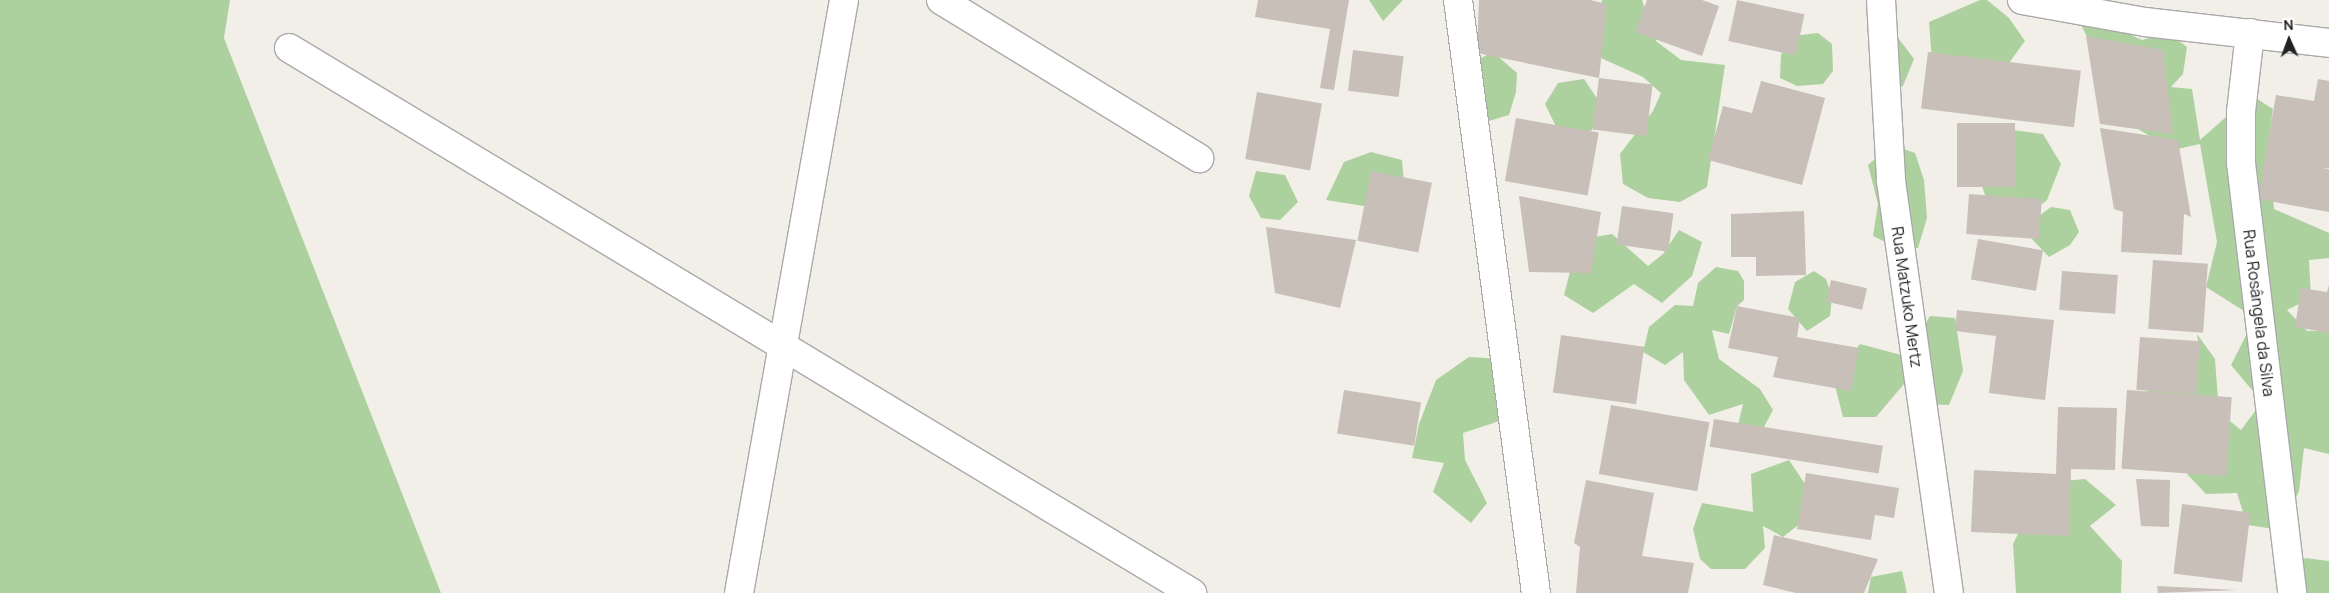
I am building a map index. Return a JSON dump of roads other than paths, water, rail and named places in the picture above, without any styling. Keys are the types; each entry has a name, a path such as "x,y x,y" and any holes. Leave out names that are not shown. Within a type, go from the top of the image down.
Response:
{"street":[{"path":"739,593 784,348 844,0"},
{"path":"941,0 1199,158"},
{"path":"1458,0 1536,593"},
{"name":"Rua Matzuko Mertz","path":"1881,0 1891,181 1949,593"},
{"path":"2022,0 2145,22 2329,43"},
{"name":"Rua Rosângela da Silva","path":"2250,33 2241,112 2241,163 2292,593"},
{"path":"289,48 1192,593"}]}
